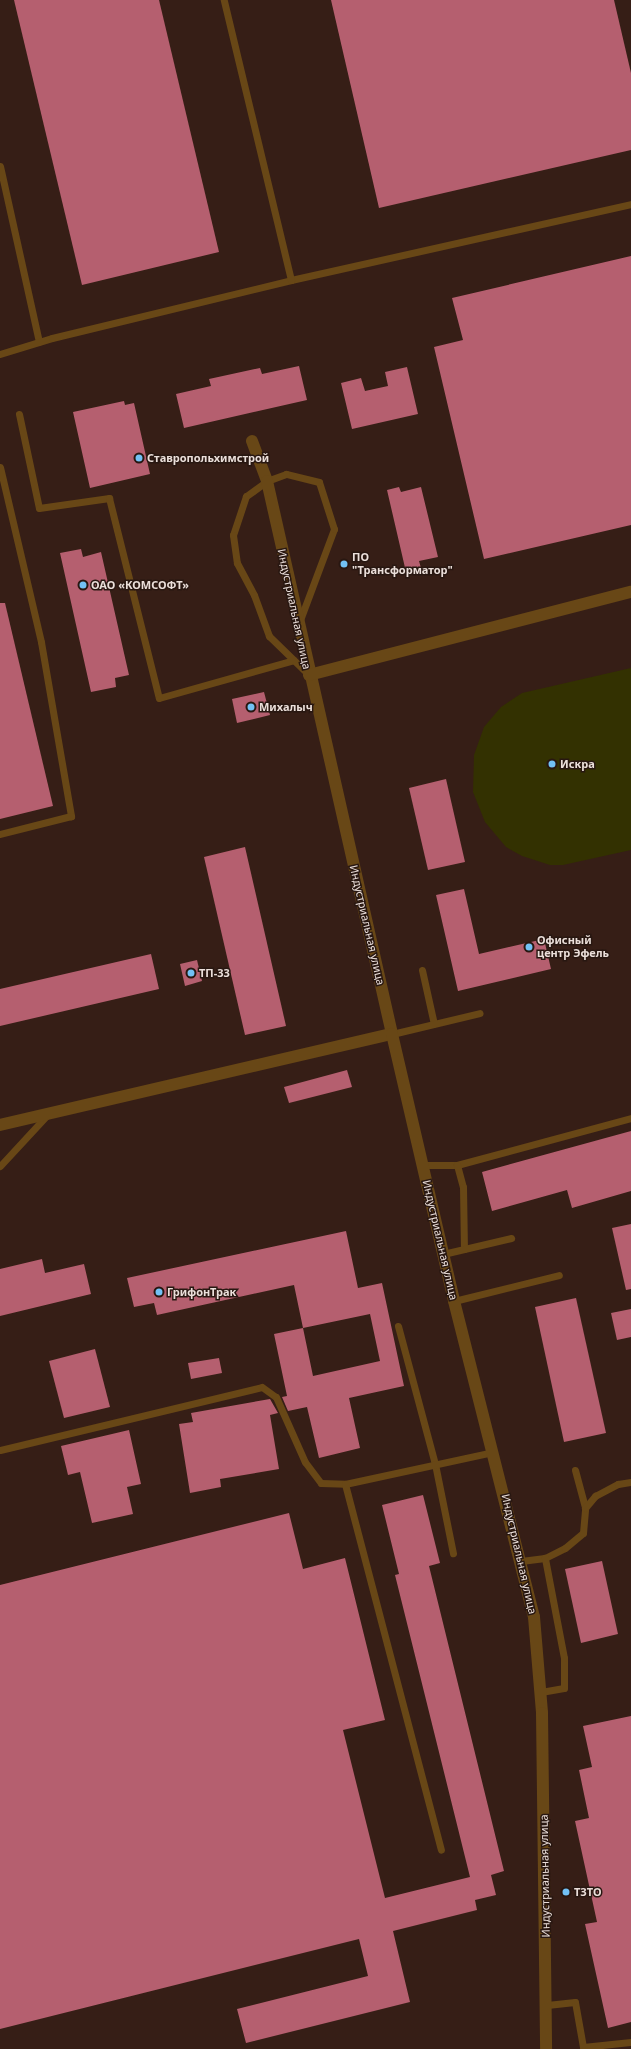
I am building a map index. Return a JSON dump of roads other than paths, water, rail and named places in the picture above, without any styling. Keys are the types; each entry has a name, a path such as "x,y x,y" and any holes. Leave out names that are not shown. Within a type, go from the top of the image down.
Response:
{"street":[{"name":"Индустриальная улица","path":"252,441 266,481 309,675 454,1301 494,1452 534,1617 541,1692 547,2005 546,2049"},
{"path":"309,675 631,592"},
{"path":"0,1125 392,1034"}],"lane":[{"path":"224,0 291,280"},
{"path":"0,166 39,342"},
{"path":"0,354 39,342 291,280 631,204"},
{"path":"19,414 39,508 109,498 159,698 294,660"},
{"path":"0,467 41,642 71,816 0,834"},
{"path":"298,623 334,529 319,482 286,474 266,481 246,496 233,535 237,563 254,595 269,636 309,675"},
{"path":"422,970 434,1024"},
{"path":"392,1034 480,1013"},
{"path":"0,1166 48,1114"},
{"path":"422,1165 457,1165 631,1118"},
{"path":"457,1165 463,1187 464,1249"},
{"path":"443,1254 511,1238"},
{"path":"454,1301 559,1275"},
{"path":"398,1326 435,1464 453,1553"},
{"path":"0,1450 262,1387 276,1397 305,1462 321,1483 345,1484 494,1452"},
{"path":"521,1561 545,1558 565,1548 583,1533 585,1508 575,1470"},
{"path":"585,1508 595,1496 618,1484 631,1482"},
{"path":"345,1484 440,1850"},
{"path":"541,1692 564,1688 564,1658 545,1558"},
{"path":"547,2005 575,2002 583,2047 631,2042"}],"place":[{"name":"Ставропольхимстрой","path":"139,458"},
{"name":"ПО \"Трансформатор\"","path":"344,564"},
{"name":"ОАО «КОМСОФТ»","path":"83,585"},
{"name":"Михалыч","path":"251,707"},
{"name":"Искра","path":"552,764"},
{"name":"Офисный центр Эфель","path":"529,947"},
{"name":"ТП-33","path":"191,973"},
{"name":"ГрифонТрак","path":"159,1292"},
{"name":"ТЗТО","path":"566,1892"}]}
